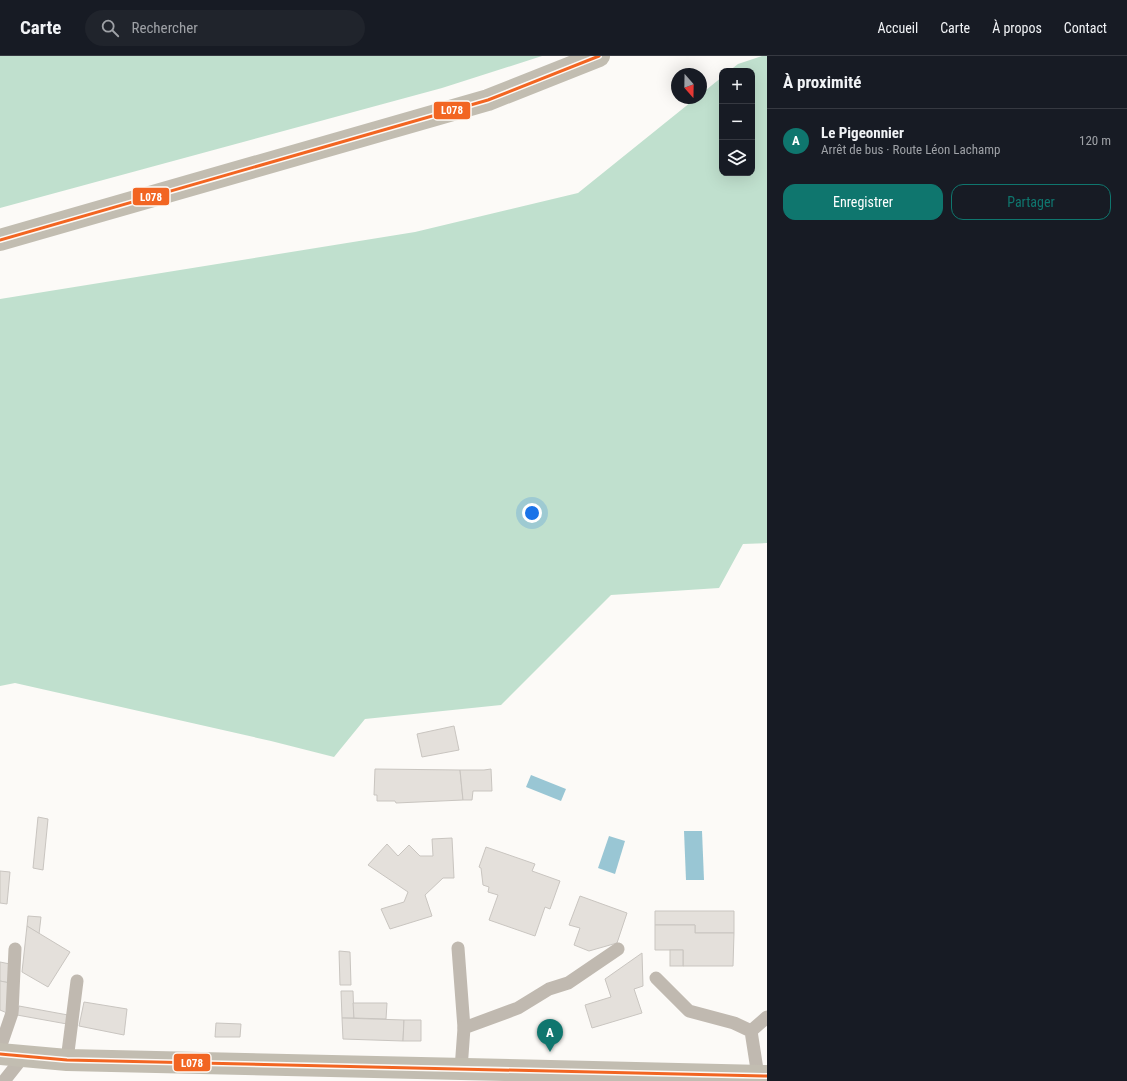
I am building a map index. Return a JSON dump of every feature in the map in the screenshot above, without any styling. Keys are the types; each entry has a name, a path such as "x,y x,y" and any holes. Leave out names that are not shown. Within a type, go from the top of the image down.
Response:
{"main road":[{"path":"0,240 488,100 599,56"},
{"path":"0,1054 66,1060 461,1069 657,1077 762,1076"}],"lane":[{"path":"458,948 464,1028 461,1069"},
{"path":"0,1048 12,1013 15,949"},
{"path":"464,1028 518,1008 549,989 568,983 618,950"},
{"path":"656,978 689,1011 734,1023 751,1030"},
{"path":"66,1060 77,981"},
{"path":"751,1030 767,1016"},
{"path":"751,1030 762,1076"},
{"path":"4,1081 23,1056"}],"green space":[{"path":"0,56 542,56 442,88 0,208"},
{"path":"762,56 767,56 767,543 743,544 719,588 611,595 501,705 365,719 334,757 271,741 15,683 0,686 0,299 415,232 578,193 689,104 707,104 707,89 719,79 719,176 755,176 755,68 733,68 738,64"}],"water":[{"path":"531,775 566,789 561,801 526,787"},
{"path":"684,831 702,831 704,880 686,880"},
{"path":"609,836 625,841 615,874 598,868"}],"building":[{"path":"454,726 459,750 422,757 417,734"},
{"path":"375,769 460,770 463,800 396,803 395,801 377,801 377,795 374,795"},
{"path":"491,769 492,791 473,791 472,800 463,800 460,770"},
{"path":"38,817 48,819 43,870 33,868"},
{"path":"452,838 454,878 443,878 425,895 432,916 390,929 381,909 404,902 408,892 368,865 387,844 398,856 409,845 420,856 433,856 432,839"},
{"path":"486,847 535,864 532,871 560,881 550,909 545,907 535,936 489,920 498,895 488,892 489,887 483,885 481,868 479,867"},
{"path":"0,871 10,872 7,904 0,903"},
{"path":"580,896 627,913 617,943 589,951 574,945 580,928 569,925"},
{"path":"655,911 734,911 734,933 695,933 695,925 655,925"},
{"path":"28,916 41,917 39,934 27,926"},
{"path":"655,925 695,925 695,933 734,933 733,966 683,966 683,950 655,950"},
{"path":"27,926 70,952 48,987 22,972"},
{"path":"670,950 683,950 683,966 670,966"},
{"path":"339,951 350,952 351,985 340,985"},
{"path":"642,953 643,986 634,989 642,1013 592,1028 585,1005 611,997 605,979"},
{"path":"0,962 10,964 10,983 0,981"},
{"path":"0,981 10,983 7,1013 0,1010"},
{"path":"341,991 353,991 354,1018 342,1018"},
{"path":"84,1002 127,1009 124,1035 79,1026"},
{"path":"353,1003 387,1003 386,1019 354,1018"},
{"path":"19,1006 68,1015 67,1024 17,1015"},
{"path":"342,1018 404,1020 403,1041 343,1039"},
{"path":"404,1020 421,1020 421,1041 403,1041"},
{"path":"216,1023 241,1024 240,1037 215,1037"}],"transit line":[{"name":"L078","path":"0,240 488,100 599,56"},
{"name":"L078","path":"0,1054 67,1060 767,1076"}],"place":[{"name":"Le Pigeonnier","path":"550,1052"}]}
